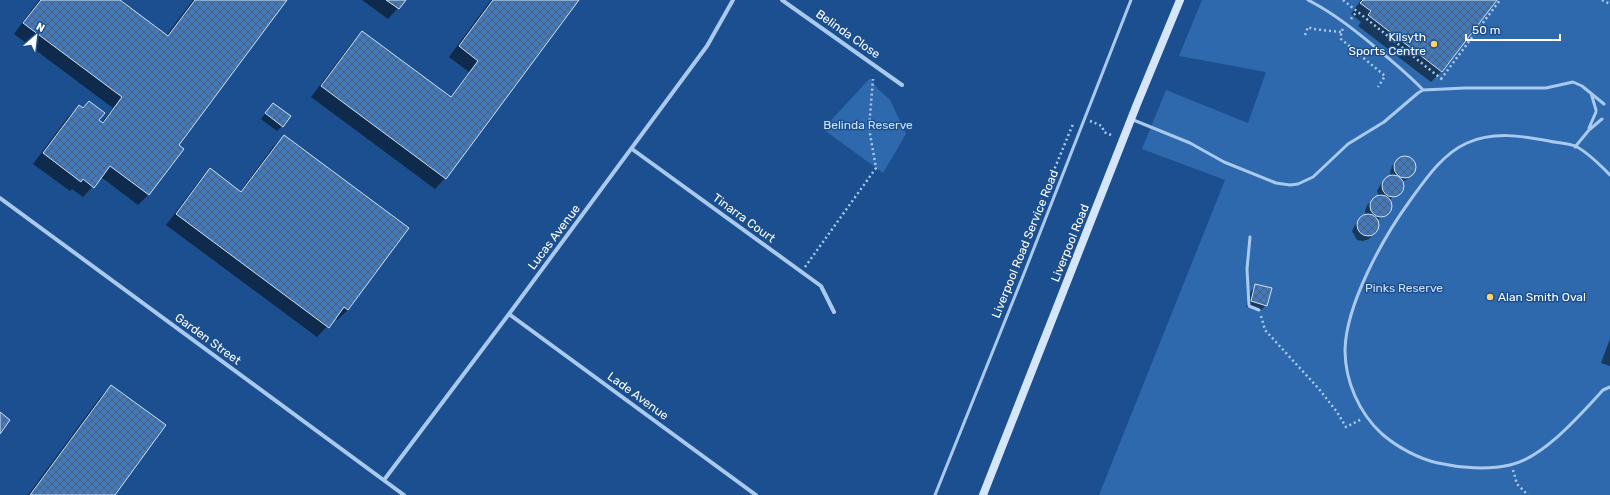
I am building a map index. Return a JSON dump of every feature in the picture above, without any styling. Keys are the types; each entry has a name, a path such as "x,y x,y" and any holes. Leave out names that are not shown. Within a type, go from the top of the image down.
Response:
{"main road":[{"name":"Liverpool Road","path":"983,495 1180,0"}],"street":[{"name":"Lucas Avenue","path":"384,480 632,149 707,46 733,0"},
{"name":"Belinda Close","path":"782,0 902,85"},
{"name":"Tinarra Court","path":"632,149 821,286 834,312"},
{"name":"Garden Street","path":"0,198 404,495"},
{"name":"Lade Avenue","path":"509,314 756,495"}],"lane":[{"name":"Liverpool Road Service Road","path":"935,495 1131,0"},
{"path":"1308,0 1335,15 1347,24 1414,79 1424,90"},
{"path":"1132,119 1190,143 1224,162 1276,183 1290,185 1298,184 1313,177 1348,144 1384,122 1418,93 1424,90 1452,88 1546,88 1573,82 1582,86 1604,104"},
{"path":"1589,130 1596,111 1591,93"},
{"path":"1575,146 1589,130 1602,119"},
{"path":"1610,175 1586,153 1575,146 1520,136 1494,136 1467,143 1445,158 1426,178 1399,216 1376,255 1357,295 1347,331 1345,350 1347,368 1353,391 1360,407 1372,425 1386,438 1410,453 1433,462 1458,467 1511,465 1531,456 1553,442 1604,390 1610,387"},
{"path":"1250,237 1247,269 1249,306 1259,310"}],"path":[{"path":"1343,0 1452,88"},
{"path":"1441,79 1500,0"},
{"path":"1602,0 1610,4"},
{"path":"1357,11 1341,32 1342,39 1385,76 1378,87"},
{"path":"1305,35 1308,27 1313,30 1341,32"},
{"path":"802,272 876,168 869,128 873,79"},
{"path":"1084,119 1102,126 1104,132 1111,135"},
{"path":"1028,233 1073,124"},
{"path":"1259,310 1265,330 1319,389 1337,412 1346,428 1367,417"},
{"path":"1511,465 1517,484 1528,495"}],"green space":[{"name":"Pinks Reserve","path":"1202,0 1610,0 1610,495 1099,495 1225,180 1142,149 1166,90 1248,123 1266,72 1179,56"},
{"name":"Belinda Reserve","path":"870,78 878,89 890,100 906,134 883,173 823,129"}],"building":[{"path":"41,0 120,0 168,36 195,0 287,0 179,145 184,149 149,195 110,166 94,188 83,179 81,182 43,153 79,105 83,108 89,101 105,113 99,120 103,123 122,97 23,23"},
{"path":"386,0 406,0 399,9"},
{"path":"493,0 579,0 446,179 321,86 362,31 451,97 478,61 459,46"},
{"name":"Kilsyth Sports Centre","path":"1363,0 1497,0 1442,72 1368,15 1371,11 1360,3"},
{"path":"273,103 291,116 283,127 265,113"},
{"path":"284,135 409,228 348,310 344,307 329,328 176,214 210,168 241,192"},
{"path":"1405,156 1413,159 1416,167 1413,175 1405,178 1397,175 1394,167 1397,159"},
{"path":"1393,175 1401,178 1404,186 1401,194 1393,197 1385,194 1382,186 1385,178"},
{"path":"1381,195 1389,198 1392,206 1389,214 1381,217 1373,214 1370,206 1373,198"},
{"path":"1368,214 1376,217 1379,225 1376,233 1368,236 1360,233 1357,225 1360,217"},
{"path":"1255,284 1272,288 1267,306 1251,301"},
{"path":"111,385 166,425 115,495 30,495"},
{"path":"0,412 10,420 0,434"}],"place":[{"name":"Kilsyth Sports Centre","path":"1434,44"},
{"name":"Alan Smith Oval","path":"1490,297"}]}
